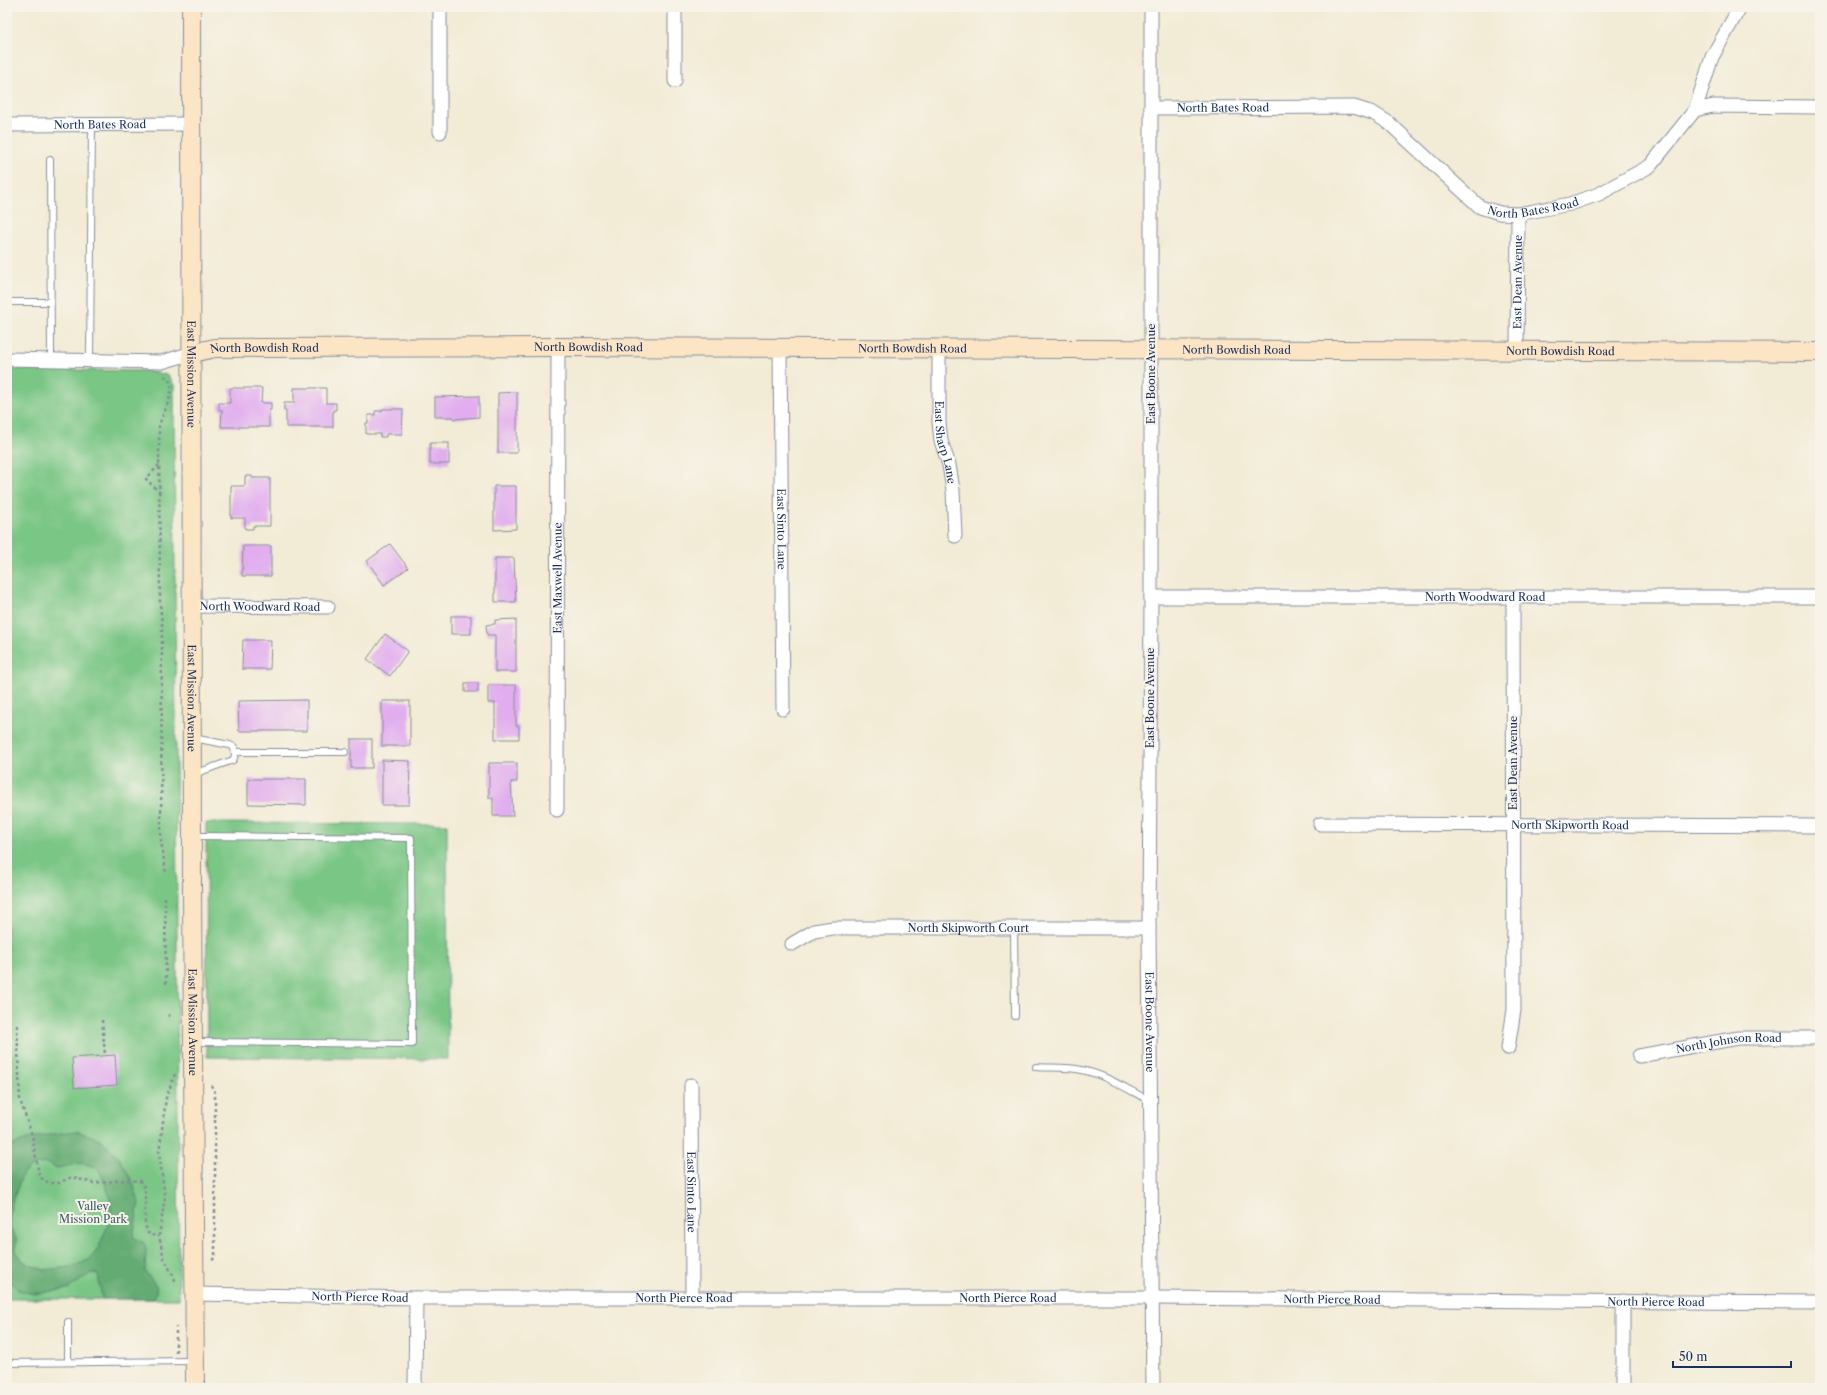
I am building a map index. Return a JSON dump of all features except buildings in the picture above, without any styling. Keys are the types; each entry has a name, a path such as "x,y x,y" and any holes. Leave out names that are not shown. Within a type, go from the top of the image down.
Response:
{"street":[{"name":"East Mission Avenue","path":"192,7 192,836 195,1388"},
{"path":"440,7 440,132"},
{"path":"675,7 675,81"},
{"name":"East Boone Avenue","path":"1151,7 1151,597 1149,928 1153,1388"},
{"path":"1695,110 1712,57 1740,7"},
{"path":"1695,110 1713,106 1820,108"},
{"name":"North Bates Road","path":"1151,108 1354,107 1373,113 1389,123 1480,207 1500,213 1518,214 1570,204 1599,194 1650,166 1695,110"},
{"name":"North Bates Road","path":"7,125 192,124"},
{"name":"East Dean Avenue","path":"1517,350 1518,214"},
{"name":"North Bowdish Road","path":"7,359 162,362 192,352 215,348 558,346 1820,352"},
{"name":"East Maxwell Avenue","path":"556,810 558,346"},
{"name":"East Sinto Lane","path":"780,348 783,709"},
{"name":"East Sharp Lane","path":"939,349 938,422 941,441 949,465 953,490 955,536"},
{"name":"North Woodward Road","path":"1151,597 1820,597"},
{"name":"East Dean Avenue","path":"1508,1048 1514,1010 1513,597"},
{"name":"North Woodward Road","path":"192,606 328,607"},
{"name":"North Skipworth Road","path":"1320,824 1820,826"},
{"name":"North Skipworth Court","path":"792,944 814,931 833,928 1149,928"},
{"name":"North Johnson Road","path":"1639,1056 1738,1038 1820,1038"},
{"name":"East Sinto Lane","path":"691,1085 692,1298"},
{"name":"North Pierce Road","path":"195,1294 416,1298 1152,1298 1820,1303"},
{"path":"415,1388 416,1298"},
{"path":"1624,1301 1624,1388"}],"lane":[{"path":"90,360 92,124"},
{"path":"50,160 51,359"},
{"path":"7,302 50,302"},
{"path":"192,738 230,745 234,747 235,752 233,760 192,774"},
{"path":"235,752 345,752"},
{"path":"192,836 411,838 412,1044 194,1042"},
{"path":"1014,928 1015,1016"},
{"path":"1036,1067 1084,1070 1103,1077 1150,1101"},
{"path":"68,1322 68,1362"},
{"path":"7,1363 195,1360"}],"path":[{"path":"162,362 162,376 169,380 172,390 160,420 160,604 162,624 161,840 166,874"},
{"path":"160,464 146,479 160,493"},
{"path":"165,897 166,983 168,986"},
{"path":"102,1020 105,1055"},
{"path":"17,1026 20,1100 32,1135 38,1175 44,1181 51,1183 59,1183 72,1177 93,1183 128,1180 140,1181 145,1188 145,1225 149,1235 159,1236"},
{"path":"175,1074 166,1098 159,1153 165,1197 159,1236 164,1258 174,1277 176,1290"},
{"path":"176,1322 176,1361"}],"green space":[{"name":"Valley Mission Park","path":"7,369 148,371 168,375 174,385 179,1299 7,1299"},
{"path":"206,823 447,824 448,1059 207,1057"},
{"path":"77,1131 102,1140 120,1159 133,1183 139,1203 133,1237 144,1243 146,1250 145,1271 157,1287 154,1299 102,1299 98,1274 91,1273 68,1289 33,1294 18,1290 10,1281 7,1282 7,1148 32,1139","holes":["46,1163 57,1168 82,1163 95,1167 100,1172 110,1197 111,1217 98,1249 89,1260 70,1267 44,1270 24,1262 16,1251 16,1238 9,1226 11,1205 23,1173 33,1165"]}]}
